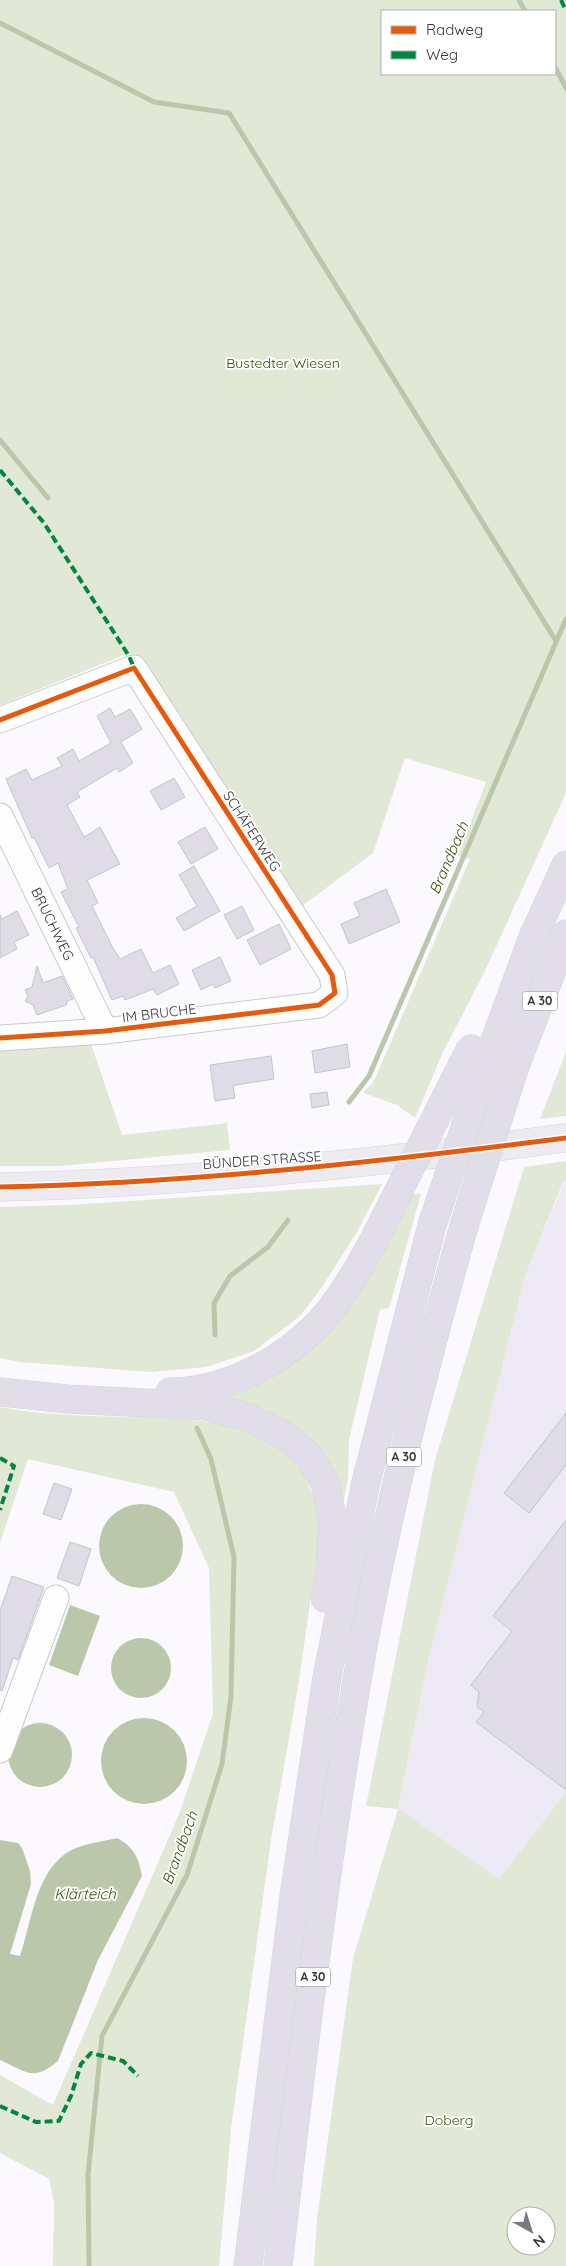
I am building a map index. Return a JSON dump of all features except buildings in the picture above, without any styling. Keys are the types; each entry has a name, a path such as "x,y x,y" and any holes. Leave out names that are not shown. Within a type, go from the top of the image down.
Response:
{"highway":[{"name":"A 30","path":"248,2266 294,1896 327,1677 366,1482 432,1226 480,1052 566,865"},
{"name":"A 30","path":"278,2266 294,2125 324,1901 356,1690 420,1384 464,1226 514,1069 566,934"},
{"path":"514,1069 534,1055 566,977"},
{"path":"0,1378 134,1392 188,1392 222,1383 252,1372 288,1351 315,1328 339,1297 372,1244 480,1052"},
{"path":"0,1392 67,1399 207,1406 256,1421 283,1434 308,1455 325,1484 332,1520 330,1568 317,1646 327,1677"}],"main road":[{"name":"BÜNDER STRASSE","path":"0,1186 137,1180 358,1164 566,1138"}],"street":[{"name":"SCHÄFERWEG","path":"0,720 134,668 332,975 335,993 319,1005"},
{"name":"BRUCHWEG","path":"0,816 105,1031"},
{"name":"IM BRUCHE","path":"0,1038 105,1031 319,1005"},
{"path":"0,1750 56,1598"}],"shaded area":[{"path":"566,1181 566,1792 499,1879 398,1808 427,1666 524,1279"}],"green space":[{"name":"Bustedter Wiesen","path":"0,0 566,0 566,793 484,973 443,1052 415,1118 397,1105 363,1093 374,1081 470,859 458,856 486,782 405,758 373,853 298,909 124,655 0,705"},
{"path":"90,1041 122,1135 227,1123 230,1150 60,1166 0,1166 0,1049"},
{"path":"566,1052 566,1116 540,1119"},
{"name":"Doberg","path":"566,1161 566,1181 563,1182 524,1279 427,1666 398,1808 499,1879 566,1792 566,2266 314,2266 317,2218 353,1958 398,1809 366,1806 435,1460 524,1167"},
{"path":"382,1184 357,1232 322,1287 300,1316 254,1351 206,1367 151,1372 20,1362 0,1358 0,1207 69,1205"},
{"path":"409,1194 421,1194 389,1308 380,1309 349,1440 348,1478 341,1515 328,1474 200,1399 275,1369"},
{"path":"0,1407 58,1414 203,1421 234,1426 249,1431 277,1445 294,1461 312,1492 321,1526 298,1687 271,1840 231,2129 219,2266 53,2266 54,2203 49,2179 0,2153 0,2075 53,2105 179,1814 213,1714 209,1568 174,1492 28,1459 0,1543"}],"water":[{"path":"141,1504 164,1511 176,1523 183,1546 176,1569 164,1581 141,1588 118,1581 106,1569 99,1546 106,1523 118,1511"},
{"path":"70,1605 100,1616 78,1676 49,1665"},
{"path":"135,1638 147,1638 158,1643 166,1651 171,1662 169,1680 158,1693 147,1698 135,1698 124,1693 116,1685 111,1674 111,1662 116,1651 124,1643"},
{"path":"144,1718 168,1725 180,1737 187,1761 180,1785 168,1797 144,1804 120,1797 108,1785 101,1761 108,1737 120,1725"},
{"path":"40,1723 58,1729 66,1737 72,1755 66,1773 58,1781 40,1787 22,1781 14,1773 8,1755 14,1737 22,1729"},
{"name":"Klärteich","path":"117,1838 132,1849 139,1863 142,1876 98,1960 58,2061 42,2071 30,2073 0,2060 0,1840 18,1843 22,1848 30,1871 31,1884 10,1954 20,1956 35,1901 40,1888 55,1863 65,1854 77,1848"}],"waterway":[{"name":"Brandbach","path":"519,0 524,10"},
{"path":"0,23 154,102 229,113 556,641"},
{"name":"Brandbach","path":"556,69 566,88"},
{"path":"0,440 48,498"},
{"name":"Brandbach","path":"349,1102 369,1076 566,619"},
{"name":"Brandbach","path":"215,1335 214,1303 230,1276 268,1247 288,1220"},
{"name":"Brandbach","path":"89,2266 88,2175 102,2036 187,1875 222,1764 231,1696 234,1557 211,1459 197,1428"}],"marked path":[{"path":"561,0 566,11"},
{"path":"0,470 44,523 129,656 134,668"},
{"path":"0,1458 14,1466 0,1510"},
{"path":"0,2106 36,2122 59,2121 71,2096 81,2064 91,2053 123,2061 138,2076"}],"cycle path":[{"path":"0,720 134,668 332,975 335,993 319,1005 105,1031 0,1038"},
{"path":"0,1187 142,1181 283,1170 566,1138"}]}
